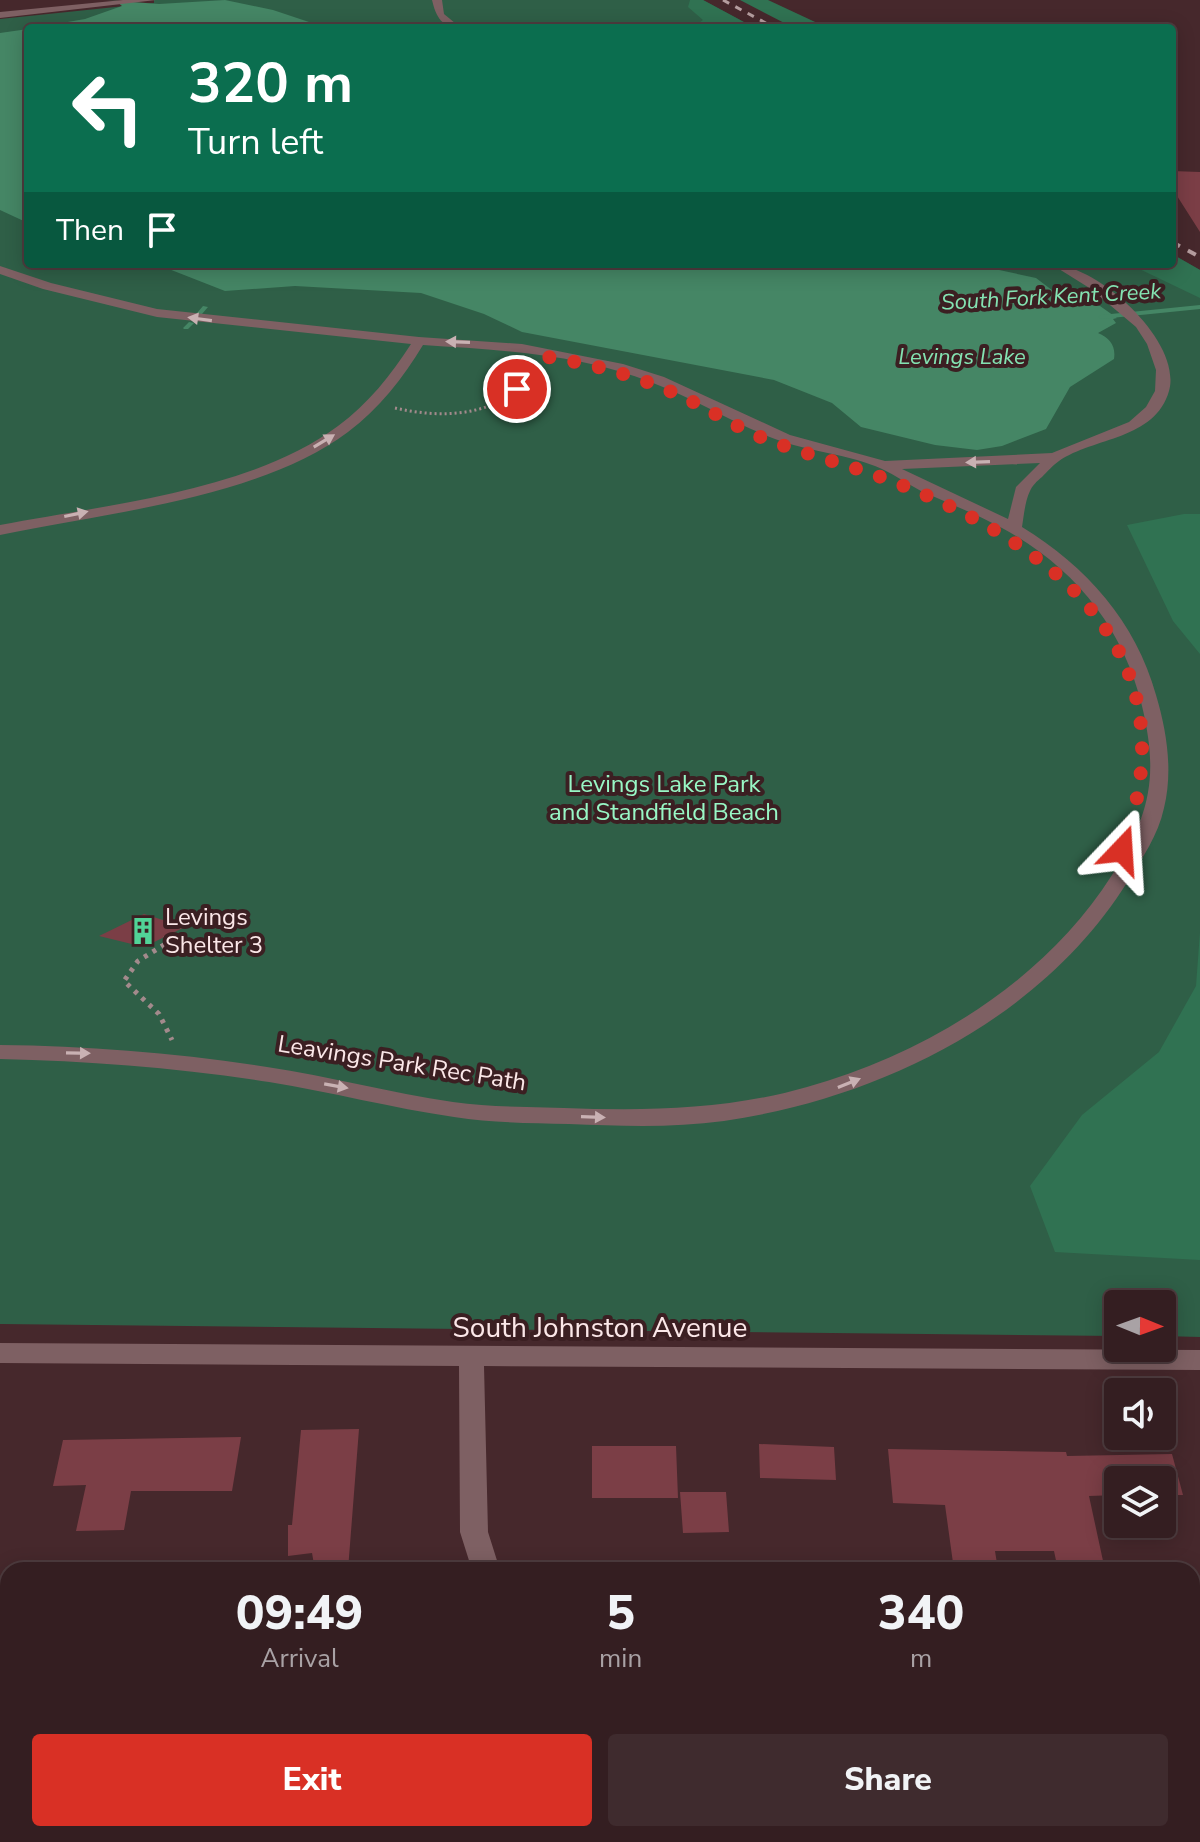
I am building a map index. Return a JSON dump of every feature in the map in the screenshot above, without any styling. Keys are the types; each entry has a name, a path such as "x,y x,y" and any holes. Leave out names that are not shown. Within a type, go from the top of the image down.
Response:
{"street":[{"path":"0,15 151,0"},
{"path":"437,0 440,15 451,24"},
{"path":"0,270 47,286 157,313 419,341 483,344 623,368 659,380 785,438 885,465 1055,457 1134,425 1152,409 1162,391 1163,370 1154,344 1141,324 1116,301 1063,268"},
{"path":"0,530 201,488 292,459 332,437 371,405 404,366 419,341"},
{"path":"1014,528 1023,487 1055,457"},
{"path":"0,1052 159,1052 482,1113 644,1119 744,1110 838,1088 934,1048 1011,999 1078,937 1120,884 1152,826 1158,781 1158,738 1145,685 1125,635 1098,599 1014,528 911,483 885,465"},
{"name":"South Johnston Avenue","path":"0,1353 1200,1360"},
{"path":"471,1356 474,1532 483,1562"}],"path":[{"path":"393,407 415,414 443,414 501,404 533,375 541,356 548,353"},
{"path":"166,936 167,943 138,961 124,981 156,1010 169,1028 172,1043"},
{"path":"159,1052 172,1043"},
{"path":"159,1052 172,1043"}],"green space":[{"name":"Levings Lake Park and Standfield Beach","path":"154,0 703,0 748,24 24,24 24,268 1176,268 1176,256 1200,270 1200,1337 1176,1336 1176,1290 1104,1290 1104,1336 0,1324 0,19 154,3"}],"shaded area":[{"path":"690,0 703,0 748,24 698,24 703,20 688,7"},
{"path":"740,0 768,0 819,24 786,24"},
{"path":"1176,256 1200,270 1200,298 1137,268 1176,268"},
{"path":"1200,514 1200,654 1173,621 1127,525"},
{"path":"1200,932 1200,1260 1055,1252 1030,1186 1082,1115 1159,1052 1196,986"}],"water":[{"path":"106,0 159,4 225,0 273,10 315,24 56,24 85,19 122,6 116,1"},
{"path":"24,30 24,221 0,210 0,33"},
{"name":"Levings Lake","path":"166,268 990,268 1036,278 1069,303 1100,306 1117,318 1113,319 1116,323 1098,333 1111,343 1114,359 1070,387 1046,429 1002,446 977,450 935,445 861,427 832,403 774,380 522,332 484,314 421,293 295,286 225,291"}],"building":[{"path":"1176,171 1200,172 1200,232 1176,194"},
{"name":"Levings Shelter 3","path":"144,914 185,927 144,947 99,936"},
{"path":"359,1429 349,1562 314,1562 312,1553 288,1556 288,1525 292,1525 301,1430"},
{"path":"241,1437 232,1491 131,1491 124,1530 76,1531 86,1485 53,1486 63,1440"},
{"path":"759,1444 834,1447 836,1480 760,1478"},
{"path":"592,1446 676,1446 678,1498 592,1498"},
{"path":"888,1449 1066,1452 1067,1456 1172,1454 1175,1466 1104,1466 1104,1495 1089,1496 1103,1562 1056,1562 1054,1551 995,1551 997,1562 953,1562 945,1505 893,1503"},
{"path":"1176,1469 1183,1495 1176,1495"},
{"path":"680,1492 726,1492 729,1532 683,1533"}],"waterway":[{"path":"200,313 205,307"},
{"name":"South Fork Kent Creek","path":"1101,317 1200,307"},
{"path":"186,328 191,323"}],"railway":[{"path":"723,0 768,24"},
{"path":"1176,244 1200,257"}],"place":[{"name":"Levings Shelter 3","path":"143,931"}],"route":[{"path":"517,389 533,375 541,356 613,372 656,386 748,432 893,482 987,525 1049,567 1083,599 1108,629 1137,701 1143,738 1142,782 1136,813 1122,850"}]}
